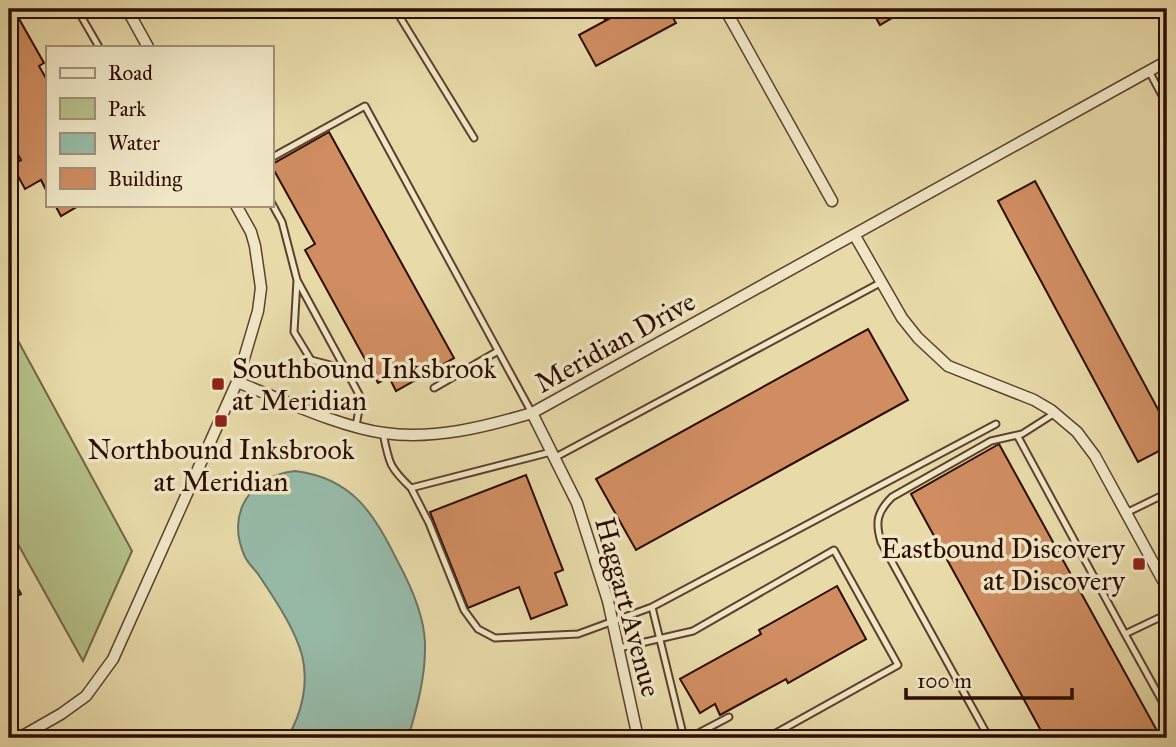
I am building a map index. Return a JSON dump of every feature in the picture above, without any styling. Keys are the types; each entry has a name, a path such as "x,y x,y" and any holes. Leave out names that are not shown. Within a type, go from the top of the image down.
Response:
{"street":[{"path":"127,9 147,46"},
{"path":"725,9 832,201"},
{"name":"Meridian Drive","path":"237,383 356,426 383,433 418,435 454,432 532,413 1167,61"},
{"path":"19,738 86,696 113,659 237,383 258,311 261,288 251,232 237,206"},
{"path":"855,236 880,282 918,338 948,366 1034,400 1055,413 1077,432 1095,456 1167,588"},
{"name":"Haggart Avenue","path":"532,413 577,503 608,601 638,738"}],"lane":[{"path":"77,9 98,46"},
{"path":"395,9 474,138"},
{"path":"1149,71 1167,104"},
{"path":"1160,91 1167,87"},
{"path":"273,157 365,106 532,413"},
{"path":"273,206 282,222 297,280 361,398 356,426"},
{"path":"297,280 294,332 311,360 346,369"},
{"path":"411,488 553,455 880,282"},
{"path":"435,388 498,351"},
{"path":"989,738 881,542 876,518 892,497 991,441 1017,435 1055,413"},
{"path":"383,433 389,463 394,472 411,488 429,523 464,610 478,629 495,638 578,634 652,607 996,424"},
{"path":"1017,435 1167,710"},
{"path":"1126,513 1167,493"},
{"path":"619,648 693,631 834,550 898,665 767,738"},
{"path":"652,607 686,738 729,717"},
{"path":"1125,634 1167,614"}],"green space":[{"path":"9,324 132,551 83,661 9,528"}],"water":[{"path":"295,471 332,481 359,501 380,529 412,591 422,622 425,655 420,691 408,738 287,738 297,719 303,698 305,676 302,655 283,613 245,557 238,526 240,512 254,489 265,480"}],"building":[{"path":"9,9 14,10 44,63 39,66 46,78 46,190 41,180 25,189 12,165 21,160 9,138"},
{"path":"599,9 626,9 605,20"},
{"path":"627,9 668,9 676,23 596,66 579,35"},
{"path":"871,9 907,9 880,25"},
{"path":"329,132 454,358 396,391 389,377 378,383 305,250 315,244 273,169 273,164"},
{"path":"1035,181 1167,426 1167,447 1138,462 998,201"},
{"path":"56,206 78,206 61,216"},
{"path":"868,329 908,400 636,550 596,479"},
{"path":"999,444 1161,738 1045,738 911,494"},
{"path":"526,475 563,570 555,573 567,605 531,619 519,587 468,608 430,512"},
{"path":"9,573 21,594 9,601"},
{"path":"837,586 866,639 788,683 786,679 720,715 715,704 700,713 680,679 761,634 759,630"}],"place":[{"name":"Southbound Inksbrook at Meridian","path":"218,384"},
{"name":"Northbound Inksbrook at Meridian","path":"221,421"},
{"name":"Eastbound Discovery at Discovery","path":"1139,564"}]}
